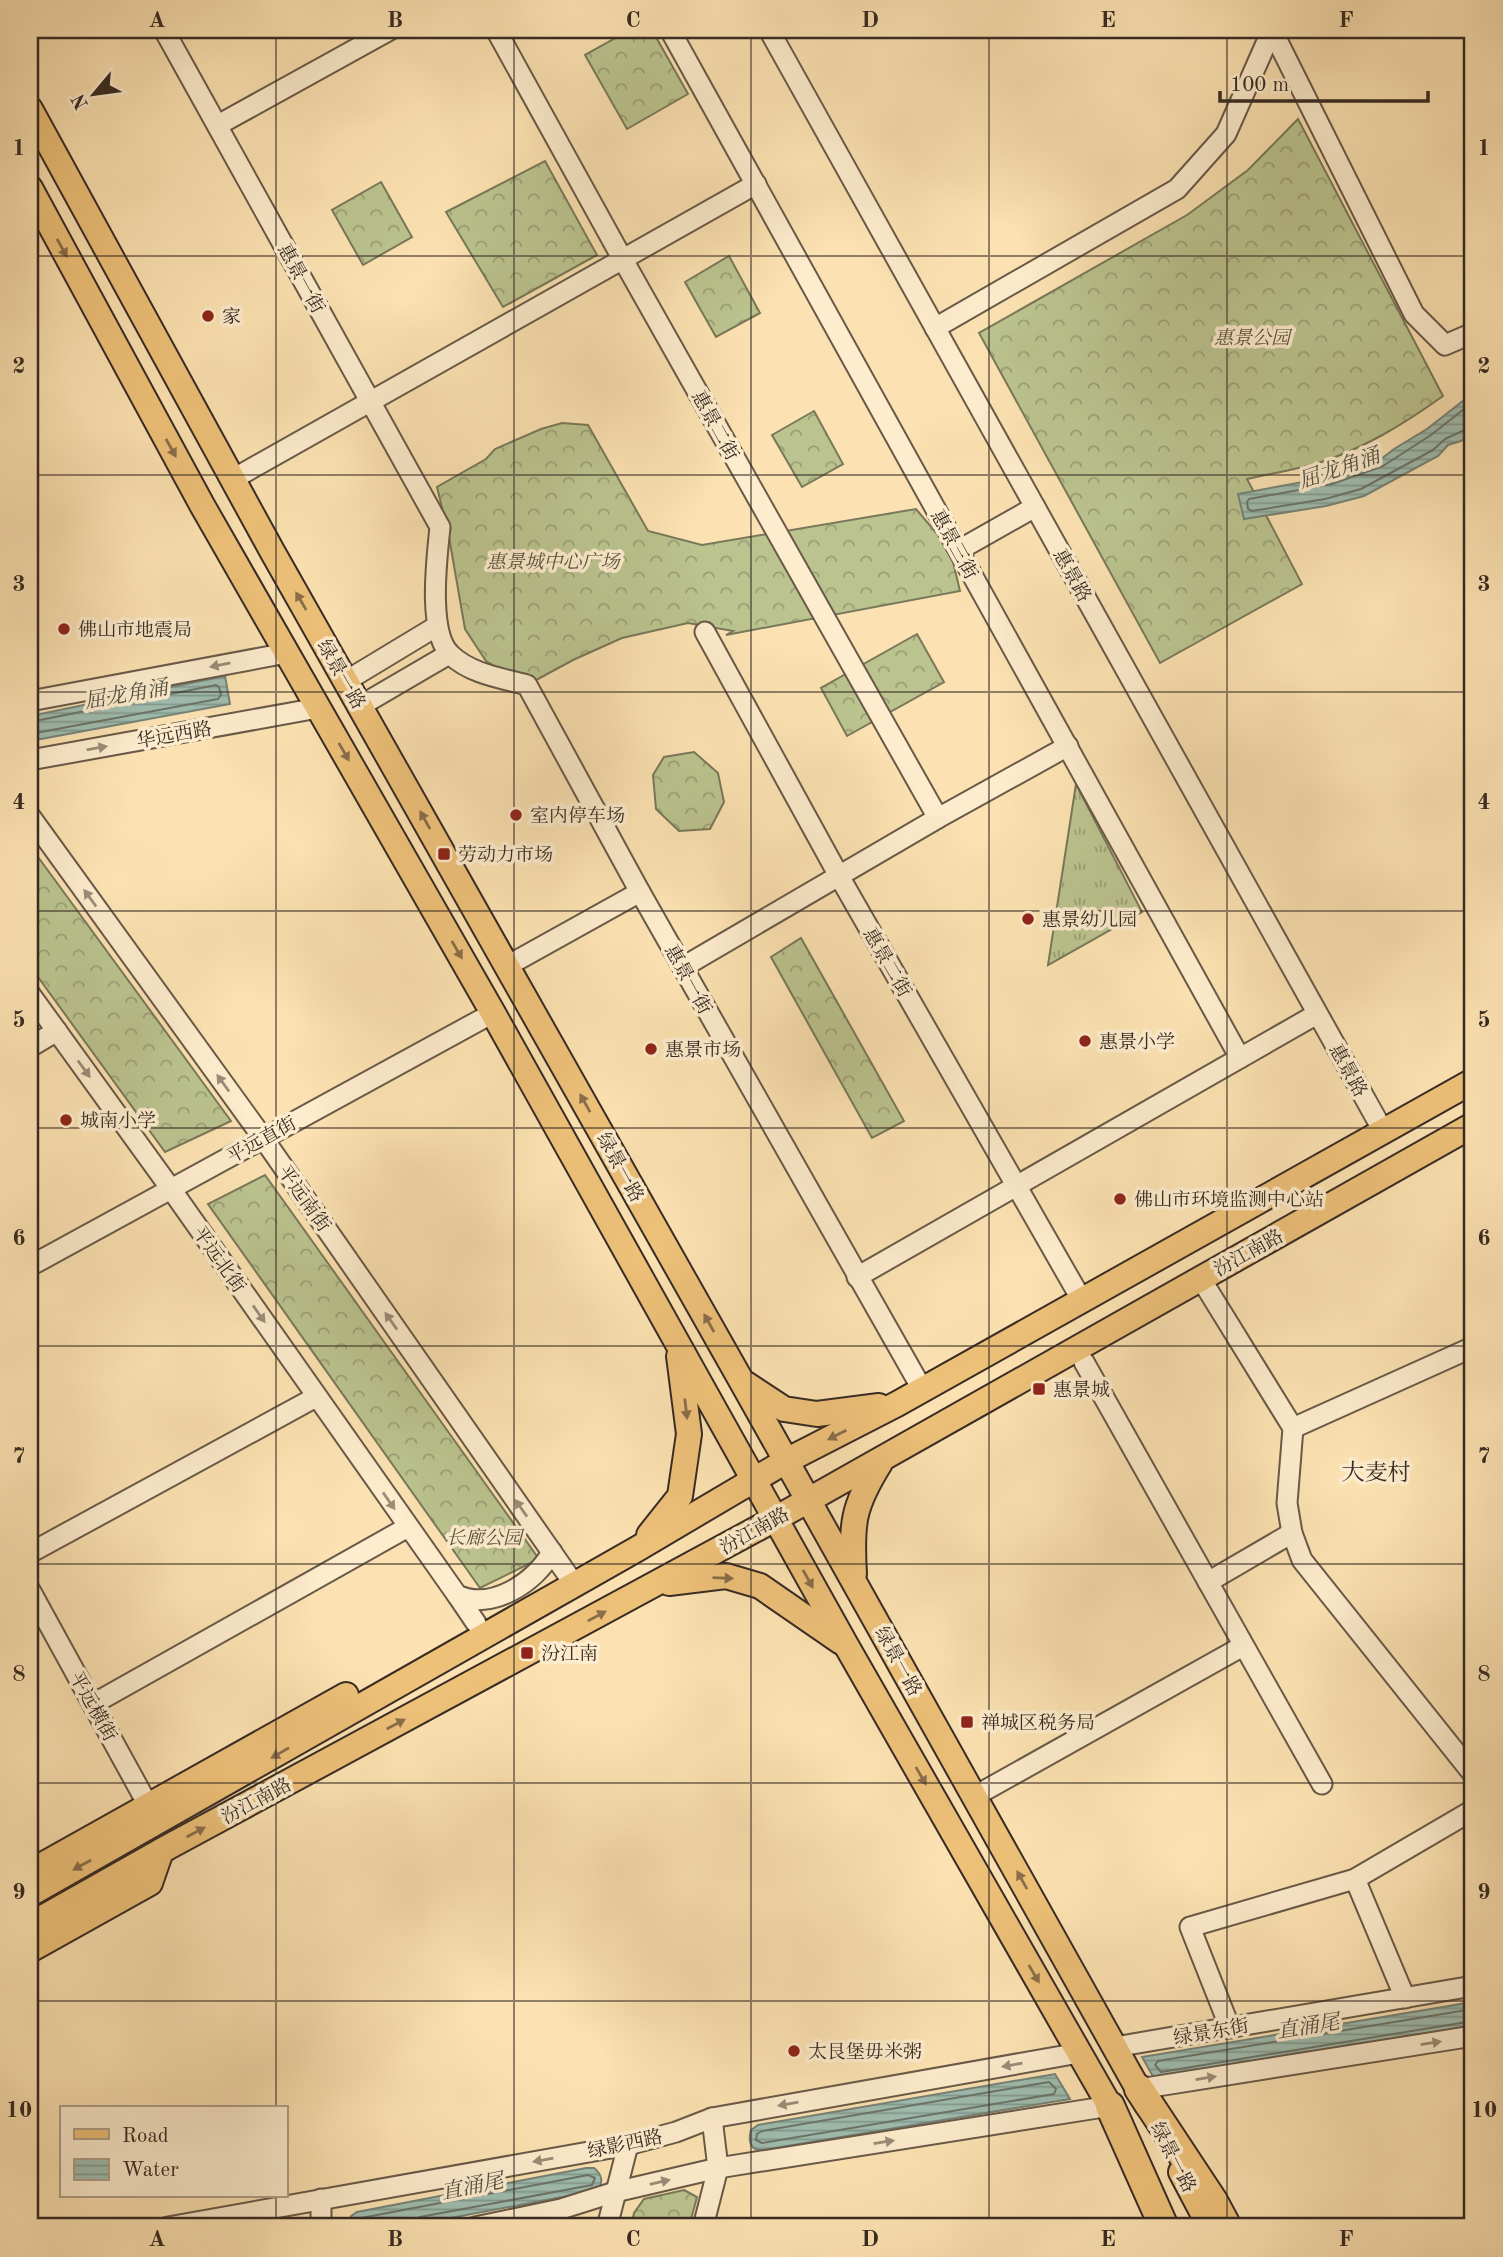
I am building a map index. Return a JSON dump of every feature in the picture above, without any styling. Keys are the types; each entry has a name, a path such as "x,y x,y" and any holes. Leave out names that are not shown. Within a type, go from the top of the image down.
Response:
{"highway":[{"path":"1139,2089 1227,2227"},
{"path":"1110,2106 1164,2227"}],"main road":[{"name":"绿景一路","path":"30,109 360,706 1139,2089 1210,2227"},
{"name":"绿景一路","path":"30,188 202,505 493,1013 846,1645 1178,2227"},
{"path":"869,1407 1076,1290 1161,1249 1473,1065"},
{"name":"汾江南路","path":"30,1894 153,1814 564,1569 638,1549 786,1461 897,1404 1161,1249 1473,1080"},
{"name":"汾江南路","path":"30,1925 103,1896 161,1851 775,1519 878,1467 1205,1285 1473,1125"},
{"path":"854,1581 851,1532 861,1493 878,1467 909,1462 1084,1362 1205,1285 1473,1140"},
{"path":"638,1549 680,1496 689,1434 677,1341"},
{"path":"742,1382 784,1409 817,1414 897,1404"},
{"path":"30,1872 153,1814 540,1588 564,1569 666,1515"},
{"path":"655,1584 726,1576 760,1586 846,1645"},
{"path":"30,1951 103,1896"}],"street":[{"name":"惠景一街","path":"164,30 440,527 435,581 437,626"},
{"path":"218,125 390,30"},
{"name":"惠景二街","path":"496,30 938,818"},
{"name":"惠景三街","path":"670,30 1240,1058"},
{"name":"惠景路","path":"769,30 1377,1120"},
{"path":"935,328 1177,189 1226,134 1272,30"},
{"path":"1272,30 1414,314 1445,345 1473,333"},
{"path":"233,479 756,184"},
{"path":"959,550 1035,507"},
{"path":"346,681 437,626 449,654 360,706"},
{"name":"惠景二街","path":"705,632 839,876 1076,1290"},
{"path":"30,701 287,653"},
{"name":"惠景一街","path":"449,654 479,673 527,685 640,892 917,1380"},
{"name":"华远西路","path":"30,760 318,708"},
{"path":"683,967 938,818 1068,746"},
{"name":"平远南街","path":"30,816 263,1138 564,1569"},
{"path":"507,966 640,892"},
{"name":"平远北街","path":"30,994 171,1189 476,1623"},
{"name":"平远直街","path":"30,1266 493,1013"},
{"path":"857,1277 1317,1014"},
{"path":"30,1047 57,1031"},
{"path":"1205,1285 1293,1428 1287,1503 1292,1533 1302,1560 1473,1774"},
{"path":"1293,1428 1473,1347"},
{"path":"1084,1362 1322,1784"},
{"path":"30,1553 316,1397"},
{"path":"93,1704 408,1527"},
{"path":"1208,1583 1292,1533"},
{"path":"457,1595 468,1600 497,1598 533,1577 564,1569"},
{"name":"平远横街","path":"30,1590 153,1814"},
{"path":"975,1796 1243,1646"},
{"path":"1230,2028 1190,1927 1355,1879 1473,1810"},
{"path":"1355,1879 1405,1998"},
{"name":"绿景东街","path":"1115,2047 1473,1986"},
{"path":"1139,2089 1473,2036"},
{"name":"绿影西路","path":"168,2227 628,2145 676,2132 712,2118 1079,2053"},
{"path":"475,2227 561,2209 615,2192 718,2168 1110,2106"},
{"path":"703,2227 718,2168 712,2118"},
{"path":"607,2227 628,2145"},
{"path":"321,2199 321,2227"}],"green space":[{"path":"630,30 652,30 688,94 627,129 585,55"},
{"name":"惠景公园","path":"1298,119 1443,396 1366,444 1315,464 1247,479 1302,584 1160,663 979,333 1187,215 1248,170"},
{"path":"545,161 597,255 503,307 446,212"},
{"path":"381,182 412,237 363,265 332,210"},
{"path":"729,256 760,313 716,337 685,282"},
{"path":"814,411 843,464 802,487 772,435"},
{"name":"惠景城中心广场","path":"562,423 588,425 648,531 702,545 916,509 950,549 960,591 726,635 733,631 688,623 622,638 527,685 486,661 465,629 449,537 437,487 486,459 495,449"},
{"path":"917,634 944,682 847,736 821,688"},
{"path":"694,752 718,773 724,802 710,829 679,831 656,809 653,775 664,757"},
{"path":"1076,784 1142,912 1048,965"},
{"path":"30,846 231,1121 165,1152 30,966"},
{"path":"801,938 904,1121 872,1138 771,957"},
{"name":"长廊公园","path":"265,1175 539,1559 480,1588 208,1204"},
{"path":"684,2190 697,2197 689,2227 631,2227 634,2213 644,2199"}],"water":[{"path":"1473,393 1473,431 1461,441 1448,445 1438,456 1364,496 1326,506 1244,519 1238,494 1330,477 1381,459 1427,429"},
{"path":"225,676 230,704 30,741 30,716"},
{"path":"1473,2002 1473,2028 1155,2080 1142,2057"},
{"path":"1055,2074 1070,2099 763,2150 755,2149 750,2141 751,2130 758,2125"},
{"path":"594,2168 600,2175 599,2190 403,2227 350,2227 351,2216 357,2212"}],"place":[{"name":"家","path":"208,316"},
{"name":"佛山市地震局","path":"64,629"},
{"name":"室内停车场","path":"516,815"},
{"name":"劳动力市场","path":"444,854"},
{"name":"惠景幼儿园","path":"1028,919"},
{"name":"惠景小学","path":"1085,1041"},
{"name":"惠景市场","path":"651,1049"},
{"name":"城南小学","path":"66,1120"},
{"name":"佛山市环境监测中心站","path":"1120,1199"},
{"name":"惠景城","path":"1039,1389"},
{"name":"汾江南","path":"527,1653"},
{"name":"禅城区税务局","path":"967,1722"},
{"name":"太艮堡毋米粥","path":"794,2051"}],"district":[{"name":"大麦村","path":"1376,1472"}],"water label":[{"name":"屈龙角涌","path":"1339,468"},
{"name":"屈龙角涌","path":"126,694"},
{"name":"直涌尾","path":"1308,2026"},
{"name":"直涌尾","path":"472,2186"}]}
